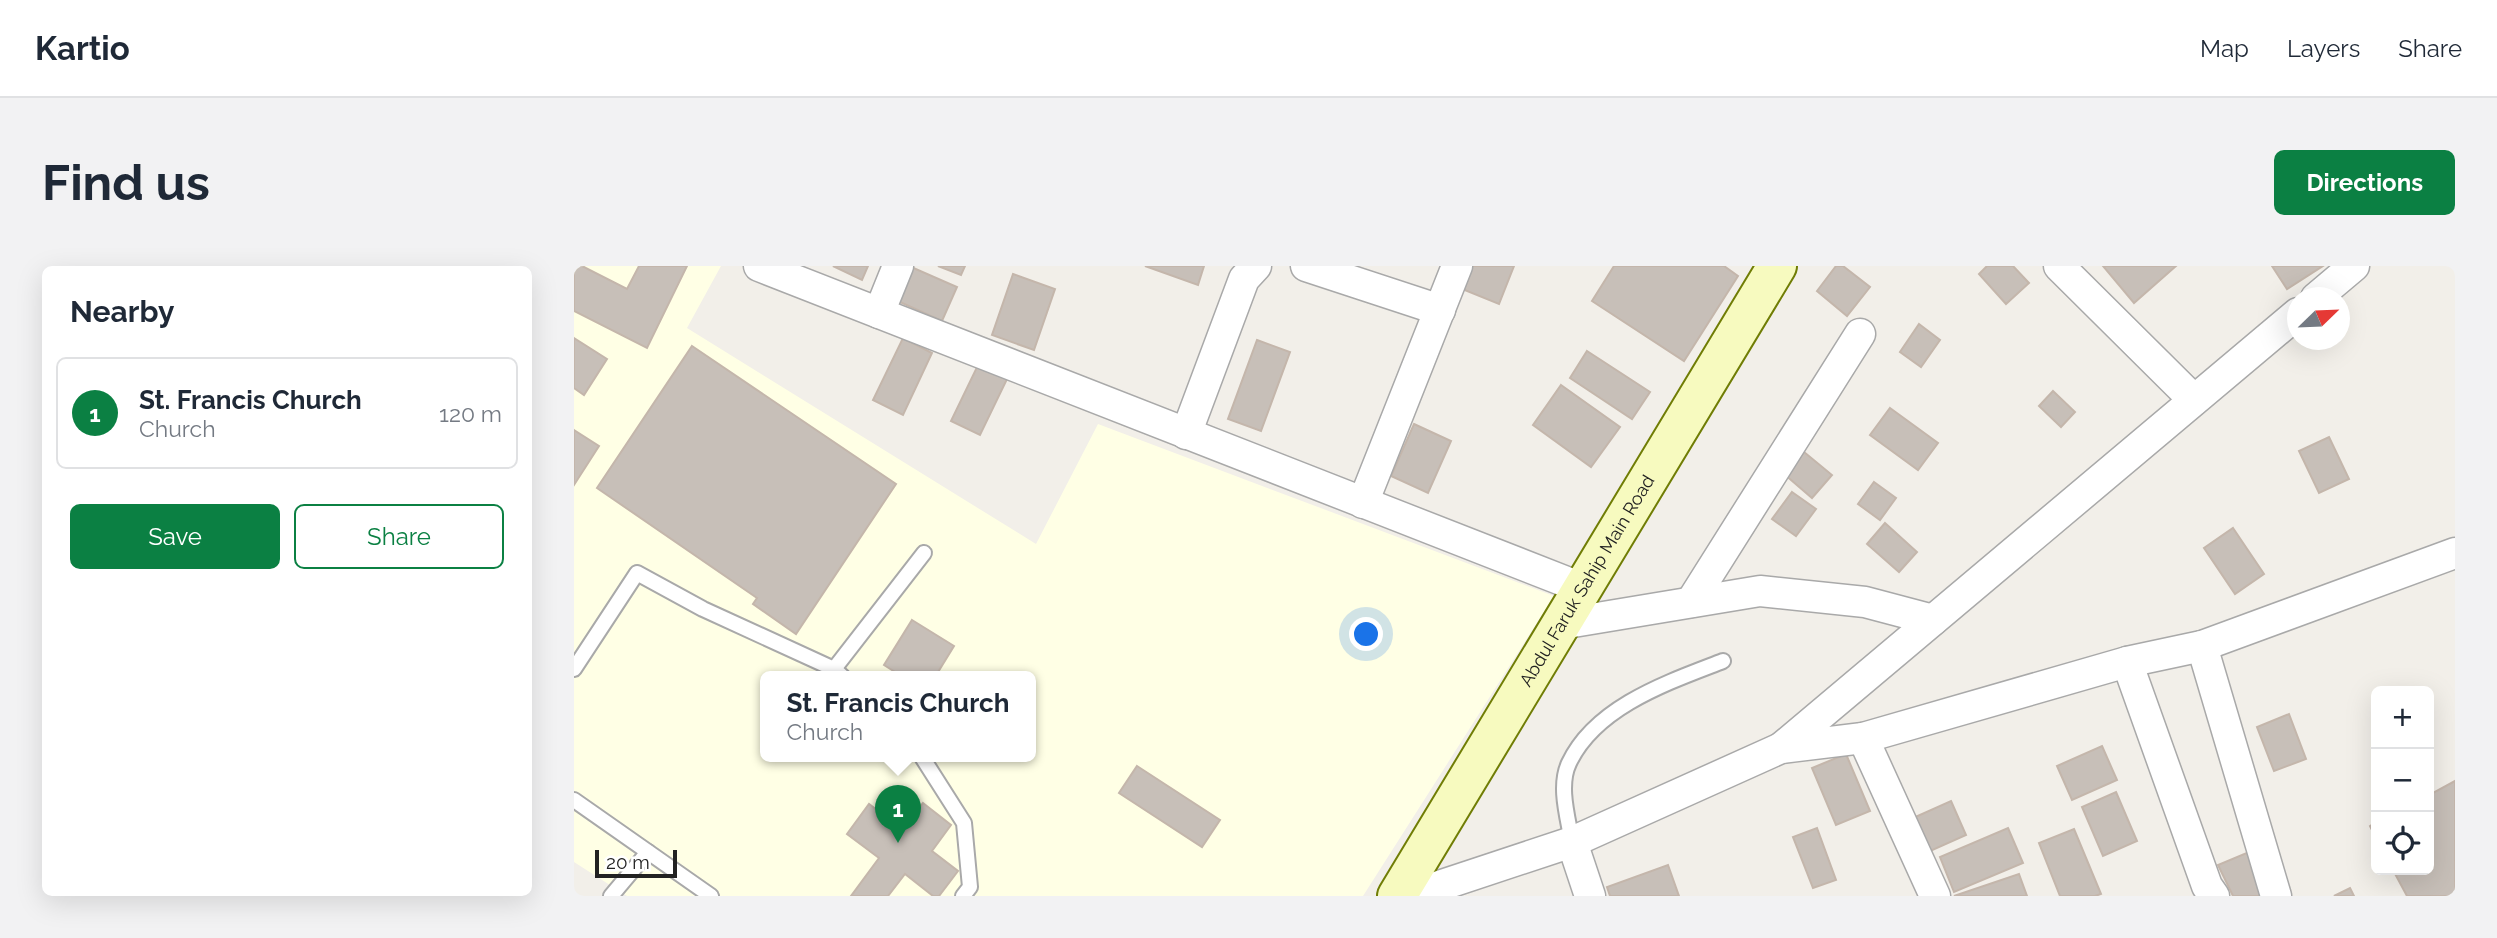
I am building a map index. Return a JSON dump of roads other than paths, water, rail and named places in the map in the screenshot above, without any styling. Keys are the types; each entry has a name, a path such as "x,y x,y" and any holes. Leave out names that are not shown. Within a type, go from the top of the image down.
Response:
{"street":[{"path":"759,266 1582,588"},
{"path":"879,313 898,266"},
{"path":"1186,434 1244,279 1256,266"},
{"path":"1306,266 1440,310"},
{"path":"1363,503 1457,266"},
{"path":"2059,266 2194,400"},
{"path":"2329,287 2354,266"},
{"name":"Abdul Faruk Sahip Main Road","path":"1397,896 1770,269"},
{"path":"1409,896 1572,842 1781,748 2287,322"},
{"path":"1692,602 1860,334"},
{"path":"1781,748 1863,738 2127,662 2202,646 2455,553"},
{"path":"1561,624 1760,591 1865,603 1933,620"},
{"path":"2202,646 2276,896"},
{"path":"2127,662 2207,886 2214,896"},
{"path":"1863,738 1935,896"},
{"path":"1572,842 1590,896"}],"lane":[{"path":"840,671 924,553"},
{"path":"574,669 637,573 703,609 835,671"},
{"path":"1572,842 1564,801 1568,764 1591,732 1626,704 1723,661"},
{"path":"925,762 964,823 970,887 963,896"},
{"path":"574,800 711,896"},
{"path":"611,896 648,852"}],"place":[{"name":"St. Francis Church","path":"898,843"}]}
